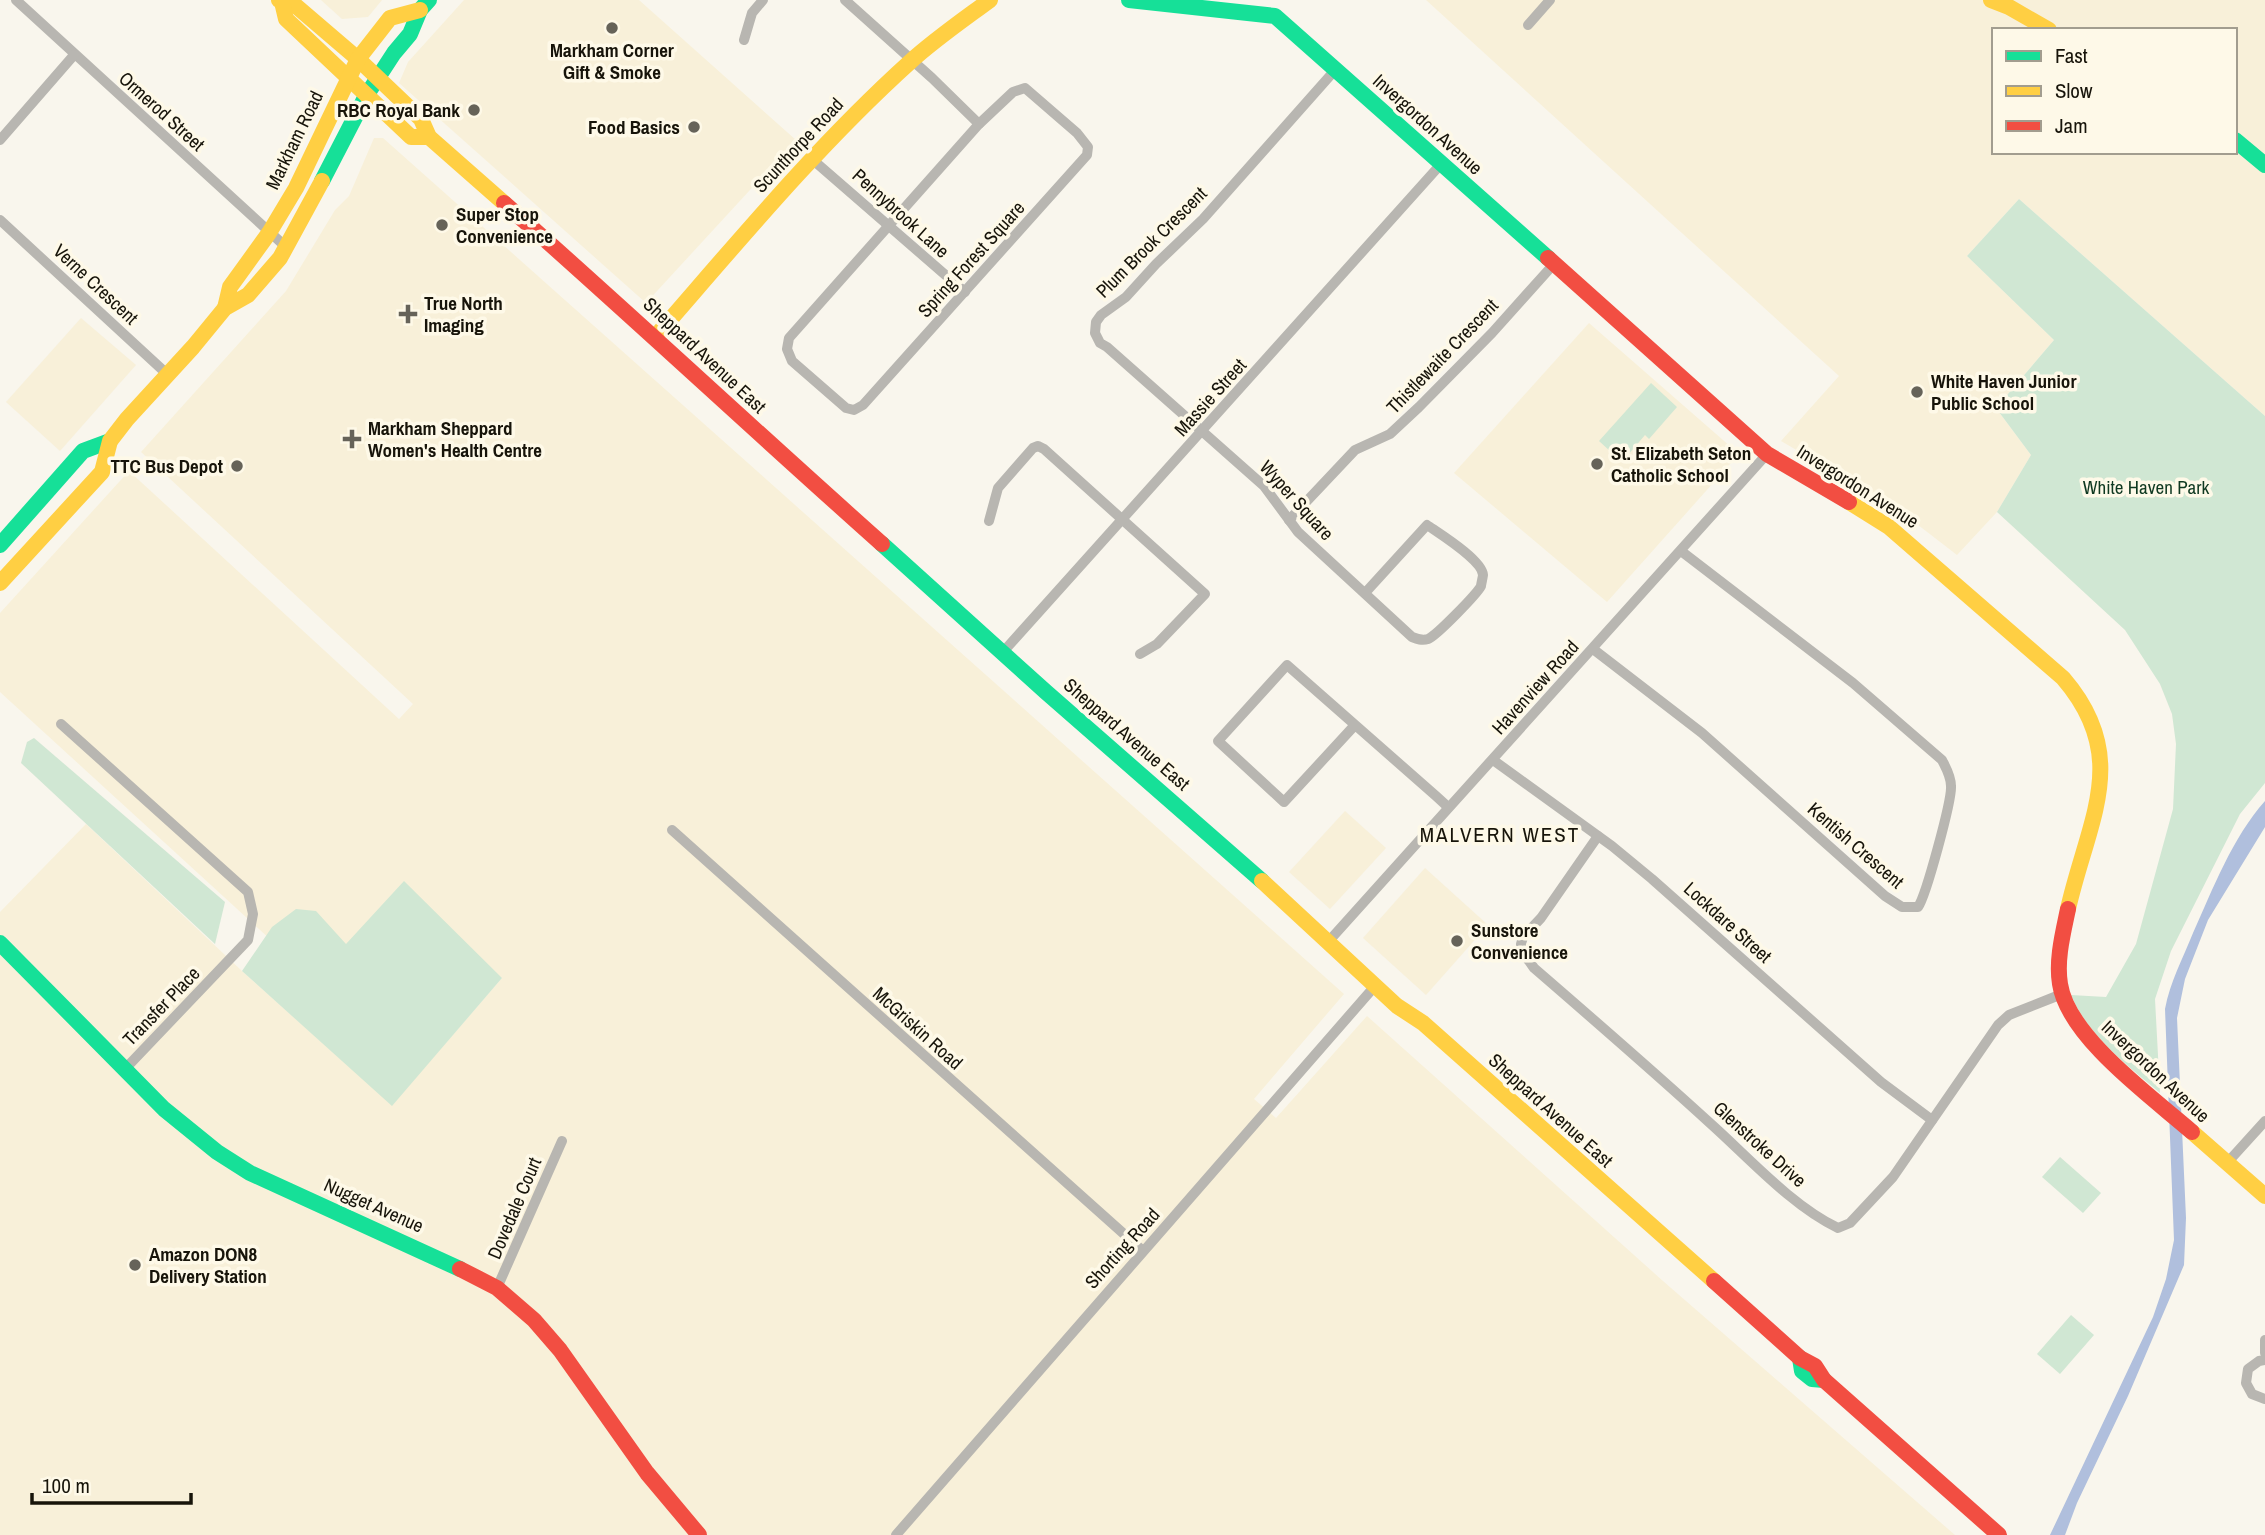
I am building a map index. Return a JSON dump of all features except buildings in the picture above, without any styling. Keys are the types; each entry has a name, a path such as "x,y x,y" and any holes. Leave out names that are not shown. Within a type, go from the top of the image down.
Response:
{"main road":[{"name":"Scunthorpe Road","path":"655,337 741,238 862,107 912,60 990,0"},
{"name":"Invergordon Avenue","path":"1129,0 1275,16 1767,454 1842,496 1902,537 2063,678 2088,712 2098,737 2102,766 2098,794 2067,914 2059,969 2062,994 2072,1018 2100,1051 2265,1196"},
{"path":"1991,0 2046,28"},
{"name":"Sheppard Avenue East","path":"280,1 296,5 358,59 421,119 429,137 655,337 707,387 1397,1006 1423,1023 1800,1359 1802,1371 1812,1379 1824,1380 1999,1535"},
{"name":"Sheppard Avenue East","path":"280,1 286,19 366,96 411,137 429,137"},
{"name":"Markham Road","path":"225,308 230,287 269,233 296,188 358,59 390,18 424,5"},
{"name":"Markham Road","path":"0,583 102,472 110,441 167,374 225,308 248,296 286,247 366,96 410,34 424,5"},
{"path":"2237,142 2265,165"},
{"name":"Markham Road","path":"0,545 83,451 110,441"},
{"name":"Nugget Avenue","path":"0,943 164,1109 217,1152 250,1172 434,1256 497,1288 534,1320 560,1350 647,1473 699,1535"}],"street":[{"name":"Ormerod Street","path":"16,0 286,247"},
{"path":"744,40 752,13 763,0"},
{"path":"845,0 979,124"},
{"path":"1528,25 1550,0"},
{"path":"0,140 74,55"},
{"name":"Plum Brook Crescent","path":"1202,430 1100,343 1095,333 1096,322 1101,315 1126,298 1156,264 1203,219 1336,69"},
{"name":"Spring Forest Square","path":"1026,88 1077,133 1088,147 1087,155 863,405 854,410 846,408 792,361 787,349 789,338 979,124 1013,92 1026,88"},
{"name":"Pennybrook Lane","path":"813,160 965,292"},
{"name":"Massie Street","path":"1003,652 1441,163"},
{"name":"Verne Crescent","path":"0,220 167,374"},
{"name":"Thistlewaite Crescent","path":"1289,520 1355,450 1390,434 1419,407 1492,333 1553,265"},
{"name":"Wyper Square","path":"1202,430 1264,486 1298,533 1412,637 1429,639 1440,631 1481,586 1483,576 1473,560 1427,526 1365,593"},
{"path":"989,521 998,488 1038,446 1205,594 1157,645 1140,654"},
{"name":"Havenview Road","path":"1328,942 1767,454"},
{"name":"Kentish Crescent","path":"1593,649 1702,733 1885,896 1902,907 1918,907 1925,891 1951,797 1950,777 1942,760 1853,683 1681,551"},
{"path":"1355,725 1284,803 1217,741 1287,665 1448,807"},
{"name":"Transfer Place","path":"61,724 248,892 253,914 248,940 125,1069"},
{"name":"Lockdare Street","path":"1493,760 1652,879 1881,1082 1932,1120"},
{"name":"McGriskin Road","path":"672,830 1143,1251"},
{"name":"Glenstroke Drive","path":"1598,836 1541,918 1523,937 1521,944 1524,954 1534,968 1644,1063 1777,1185 1826,1224 1838,1228 1844,1226 1893,1177 1998,1025 2009,1015 2062,994"},
{"name":"Shorting Road","path":"896,1535 1375,986"},
{"path":"2227,1163 2265,1121"},
{"name":"Dovedale Court","path":"497,1288 562,1140"},
{"path":"2265,1340 2265,1353"},
{"path":"2265,1360 2253,1364 2246,1376 2248,1389 2252,1394 2265,1399"}],"shaded area":[{"path":"321,0 382,0 368,17 342,19"},
{"path":"464,0 639,0 796,140 646,303 399,83 408,62"},
{"path":"1426,0 2265,0 2265,416 2019,199 1967,256 2054,340 1996,408 2031,455 1997,512 1957,555 1896,508 1781,441 1839,376"},
{"path":"374,138 383,138 1344,994 1254,1099 1276,1118 1367,1016 1663,1281 1955,1535 0,1535 0,912 86,824 242,971 392,1105 502,978 318,983 0,692 0,613 129,471 399,719 413,704 141,452 286,291 335,210 349,196"},
{"path":"81,318 136,365 60,451 6,402"},
{"name":"St. Elizabeth Seton Catholic School","path":"1589,323 1739,454 1607,602 1454,473"},
{"path":"1345,811 1386,848 1330,909 1289,872"},
{"path":"1425,868 1488,925 1426,995 1363,938"}],"green space":[{"name":"White Haven Park","path":"2019,199 2265,416 2265,783 2240,814 2171,951 2155,999 2160,1093 2098,1037 2071,995 2106,997 2136,944 2173,809 2176,744 2172,714 2160,684 2125,630 1997,512 2031,455 1996,408 2054,340 1967,256"},
{"path":"1651,383 1677,407 1649,439 1645,435 1622,462 1599,441"},
{"path":"34,738 225,902 215,944 21,763 27,742"},
{"path":"404,881 502,978 392,1106 242,971 272,927 296,909 316,911 346,944"},
{"path":"2060,1157 2101,1193 2083,1213 2042,1177"},
{"path":"2071,1315 2094,1335 2060,1374 2037,1354"}],"water":[{"path":"2265,801 2265,827 2208,920 2185,979 2177,1018 2186,1218 2184,1265 2065,1535 2050,1535 2153,1317 2166,1279 2174,1240 2165,1009 2177,970 2224,864 2253,815"}],"traffic: fast":[{"path":"322,181 366,96 410,34 420,10 429,0"},
{"path":"1129,0 1275,16 1548,258"},
{"path":"2237,142 2265,165"},
{"path":"0,545 83,451 110,441"},
{"path":"882,544 1262,881"},
{"path":"0,943 164,1109 217,1152 250,1173 460,1269"},
{"path":"1800,1358 1802,1371 1812,1379 1824,1380"}],"traffic: slow":[{"path":"279,0 296,6 358,59 421,119 429,137 504,203"},
{"path":"655,337 842,127 919,54 990,0"},
{"path":"1991,0 2046,28"},
{"path":"282,2 286,19 411,137 429,137"},
{"path":"225,308 230,287 269,233 296,188 358,59 390,18 420,10"},
{"path":"0,583 102,472 110,441 127,419 225,308 248,295 280,258 322,181"},
{"path":"1849,502 1889,527 2063,678 2084,707 2096,735 2100,763 2099,790 2068,909"},
{"path":"1262,881 1397,1006 1423,1023 1714,1281"},
{"path":"2192,1132 2265,1196"}],"traffic: jam":[{"path":"504,203 882,544"},
{"path":"1548,258 1767,454 1849,502"},
{"path":"2068,909 2059,966 2060,984 2066,1004 2078,1025 2114,1065 2192,1132"},
{"path":"460,1269 497,1288 534,1320 560,1350 647,1473 699,1535"},
{"path":"1714,1281 1800,1358 1815,1366 1824,1380 1999,1535"}],"place":[{"name":"Markham Corner Gift & Smoke","path":"612,28"},
{"name":"RBC Royal Bank","path":"474,110"},
{"name":"Food Basics","path":"694,127"},
{"name":"Super Stop Convenience","path":"442,225"},
{"name":"True North Imaging","path":"408,314"},
{"name":"White Haven Junior Public School","path":"1917,392"},
{"name":"Markham Sheppard Women's Health Centre","path":"352,439"},
{"name":"St. Elizabeth Seton Catholic School","path":"1597,464"},
{"name":"TTC Bus Depot","path":"237,466"},
{"name":"Sunstore Convenience","path":"1457,941"},
{"name":"Amazon DON8 Delivery Station","path":"135,1265"}],"district":[{"name":"MALVERN WEST","path":"1500,834"}]}
